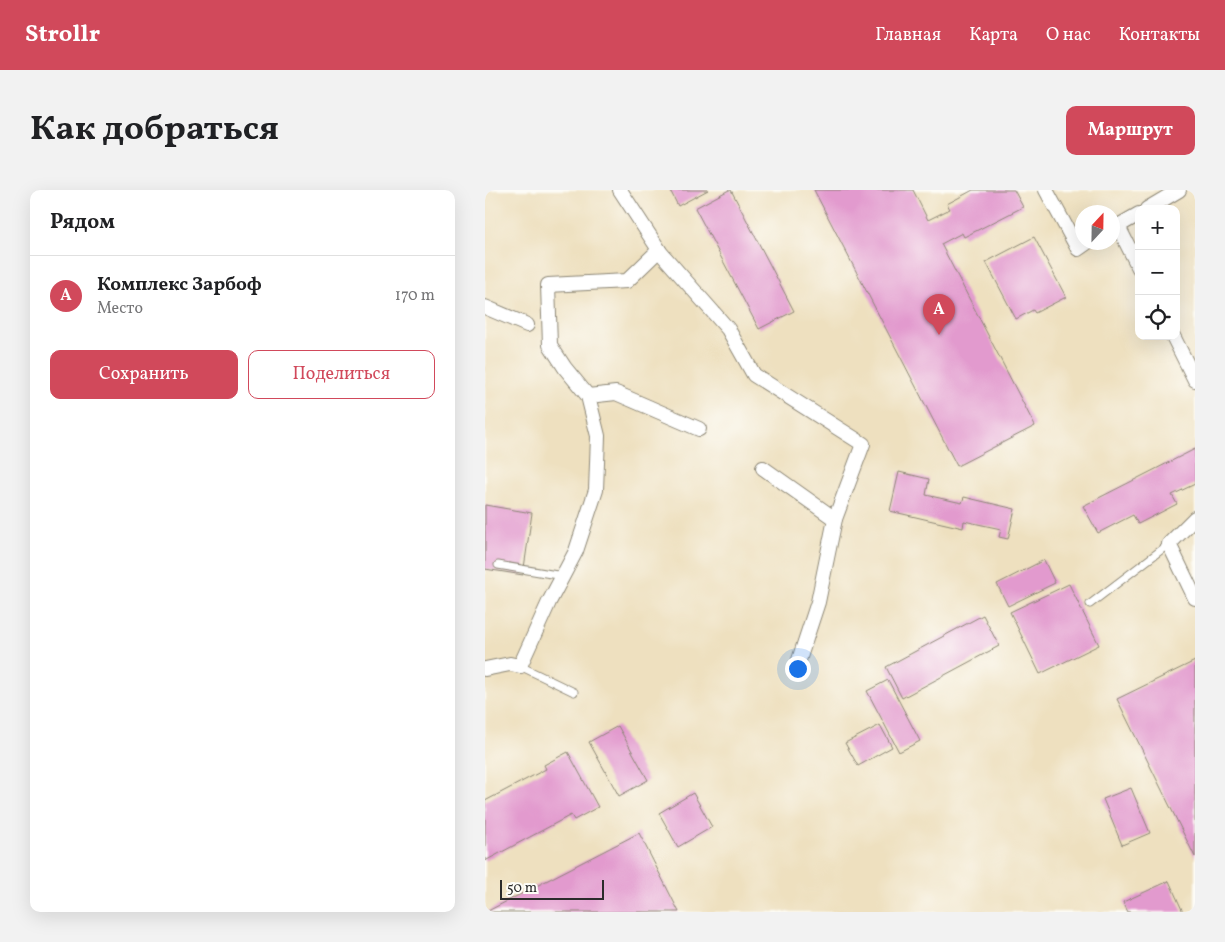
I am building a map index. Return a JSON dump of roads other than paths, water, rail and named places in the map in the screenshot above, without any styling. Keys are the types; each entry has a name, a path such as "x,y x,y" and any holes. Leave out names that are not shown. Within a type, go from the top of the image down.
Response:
{"street":[{"path":"620,190 659,250 728,329 754,375 863,444 835,519 818,602 799,660"},
{"path":"1046,190 1075,244"},
{"path":"1154,205 1179,190"},
{"path":"1120,224 1135,216"},
{"path":"1120,236 1135,261"},
{"path":"485,669 510,664 520,666 576,551 596,490 598,436 588,396 550,346 548,286 627,281 659,250"},
{"path":"485,307 527,325"},
{"path":"1175,340 1195,380"},
{"path":"588,396 616,393 699,429"},
{"path":"763,468 835,519"},
{"path":"1195,518 1169,544 1195,598"}],"lane":[{"path":"1090,604 1169,544"},
{"path":"498,565 563,576"},
{"path":"520,666 574,692"}],"place":[{"name":"Комплекс Зарбоф","path":"939,335"}]}
